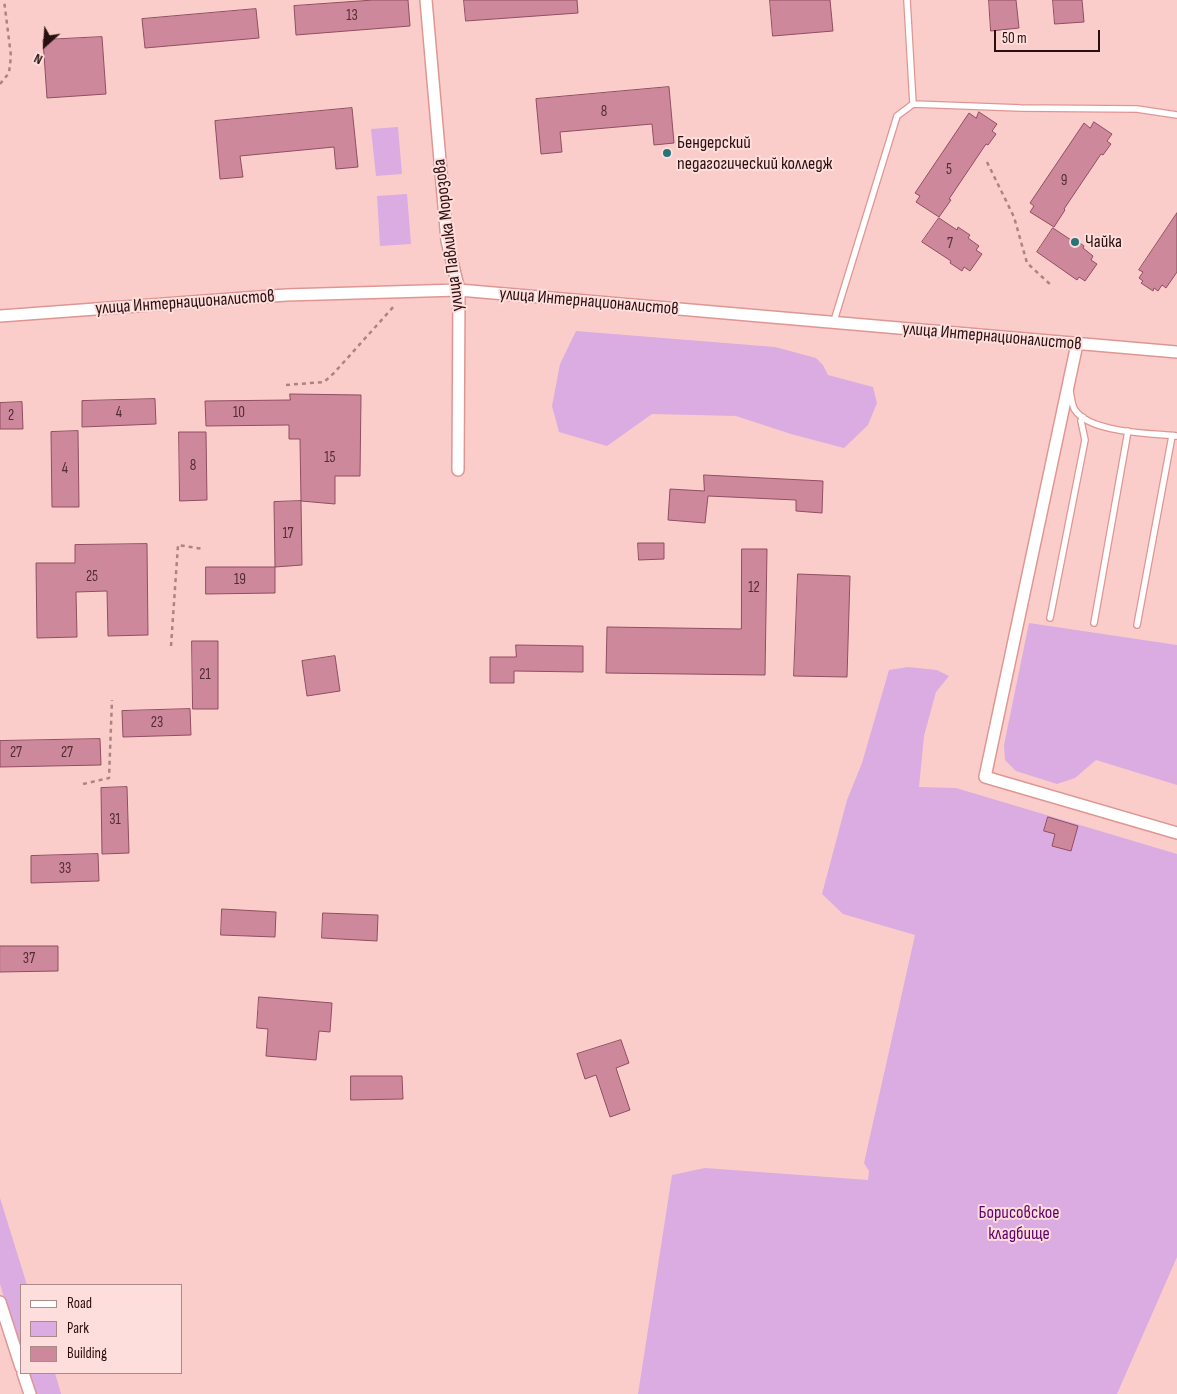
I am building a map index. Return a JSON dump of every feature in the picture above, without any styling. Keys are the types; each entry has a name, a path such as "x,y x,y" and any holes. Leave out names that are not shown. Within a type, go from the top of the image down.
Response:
{"street":[{"name":"улица Павлика Морозова","path":"426,0 448,241 459,290 458,470"},
{"name":"улица Интернационалистов","path":"0,316 286,296 459,290 834,324 1177,352"},
{"path":"1077,344 985,777 1177,833"},
{"path":"0,1302 20,1364"},
{"path":"23,1374 30,1394"}],"lane":[{"path":"907,0 913,104"},
{"path":"834,324 897,116 913,104 1021,108 1137,109 1177,115"},
{"path":"1069,383 1074,410 1090,422 1108,429 1175,436 1138,625"},
{"path":"1050,618 1085,440 1081,421 1083,417"},
{"path":"1094,623 1128,431"}],"path":[{"path":"0,84 9,72 11,56 4,0"},
{"path":"987,162 1014,217 1027,263 1052,286"},
{"path":"286,385 324,382 406,292"},
{"path":"171,646 178,545 203,549"},
{"path":"83,784 110,778 112,700"}],"green space":[{"path":"398,127 402,174 376,176 371,129"},
{"path":"407,194 411,244 380,246 377,196"},
{"path":"576,331 775,347 816,358 823,365 828,375 873,387 877,403 868,425 844,448 791,434 736,416 652,414 607,446 559,432 552,406 560,364"},
{"path":"1029,623 1177,645 1177,785 1096,760 1075,778 1057,784 1016,771 1005,760 1004,745"},
{"name":"Борисовское кладбище","path":"908,667 937,670 949,676 936,692 924,736 919,787 956,788 1177,854 1177,1257 1117,1394 638,1394 672,1175 705,1168 868,1180 869,1171 864,1163 915,935 843,914 822,894 847,800 862,763 889,670"},
{"path":"0,1198 27,1284 20,1284 20,1352 0,1284"},
{"path":"27,1374 55,1374 61,1394 33,1394"}],"building":[{"path":"374,0 408,0 410,26 296,35 294,6"},
{"path":"464,0 577,0 578,13 466,21"},
{"path":"770,0 830,0 833,31 773,36"},
{"path":"989,0 1016,0 1019,28 991,31"},
{"path":"1053,0 1082,0 1084,22 1055,24"},
{"path":"256,9 259,38 145,48 142,19"},
{"path":"102,37 106,94 47,98 43,40"},
{"path":"669,87 674,143 654,145 652,124 560,132 562,152 541,154 536,99"},
{"path":"352,108 358,167 336,169 334,147 240,156 243,177 220,179 215,121"},
{"path":"979,112 997,124 992,131 996,134 988,145 986,144 939,217 916,202 920,196 915,193 969,113 976,118"},
{"path":"1094,122 1112,134 1107,141 1111,144 1103,155 1101,154 1054,227 1030,212 1034,206 1030,203 1084,123 1090,128"},
{"path":"1177,213 1177,272 1166,288 1162,285 1158,291 1154,288 1153,291 1141,283 1143,281 1139,278 1143,272 1139,270"},
{"path":"939,218 957,230 958,227 970,235 968,238 979,246 976,250 982,254 970,271 964,267 962,271 950,263 951,261 922,242"},
{"path":"1053,228 1071,240 1073,238 1093,256 1091,260 1097,264 1085,281 1079,277 1077,280 1037,252"},
{"path":"290,394 361,395 360,476 335,476 335,504 301,501 300,439 289,439 289,425 206,426 205,401 290,400"},
{"path":"155,399 156,424 82,427 82,401"},
{"path":"22,402 23,429 0,429 0,403"},
{"path":"78,431 79,507 52,507 51,432"},
{"path":"179,432 206,432 207,500 180,501"},
{"path":"704,475 823,481 822,513 796,511 796,500 708,496 705,523 668,520 670,489 704,491"},
{"path":"301,501 302,565 275,567 274,502"},
{"path":"638,543 664,543 664,559 639,560"},
{"path":"147,544 148,635 108,636 107,591 76,592 77,637 37,638 36,563 75,563 75,545"},
{"path":"742,549 767,549 765,675 606,673 607,627 741,629"},
{"path":"206,567 275,567 275,593 206,594"},
{"path":"798,574 850,576 847,677 794,676"},
{"path":"192,641 218,641 218,709 193,709"},
{"path":"516,645 583,646 583,672 514,671 514,683 490,683 490,657 516,657"},
{"path":"335,656 340,691 307,696 302,661"},
{"path":"190,709 191,735 123,737 122,711"},
{"path":"100,739 101,765 0,767 0,741"},
{"path":"127,787 129,853 102,854 101,788"},
{"path":"1048,817 1078,826 1071,851 1052,846 1055,834 1044,831"},
{"path":"98,854 99,881 31,883 31,856"},
{"path":"222,909 276,912 275,937 221,935"},
{"path":"323,913 378,915 377,941 322,938"},
{"path":"0,946 58,946 58,971 0,972"},
{"path":"259,997 332,1003 330,1032 319,1031 316,1060 266,1056 268,1029 257,1028"},
{"path":"621,1040 629,1063 616,1068 630,1110 610,1117 596,1075 585,1079 577,1054"},
{"path":"351,1076 402,1076 403,1099 351,1100"}],"place":[{"name":"Бендерский педагогический колледж","path":"667,153"},
{"name":"Чайка","path":"1075,242"}]}
